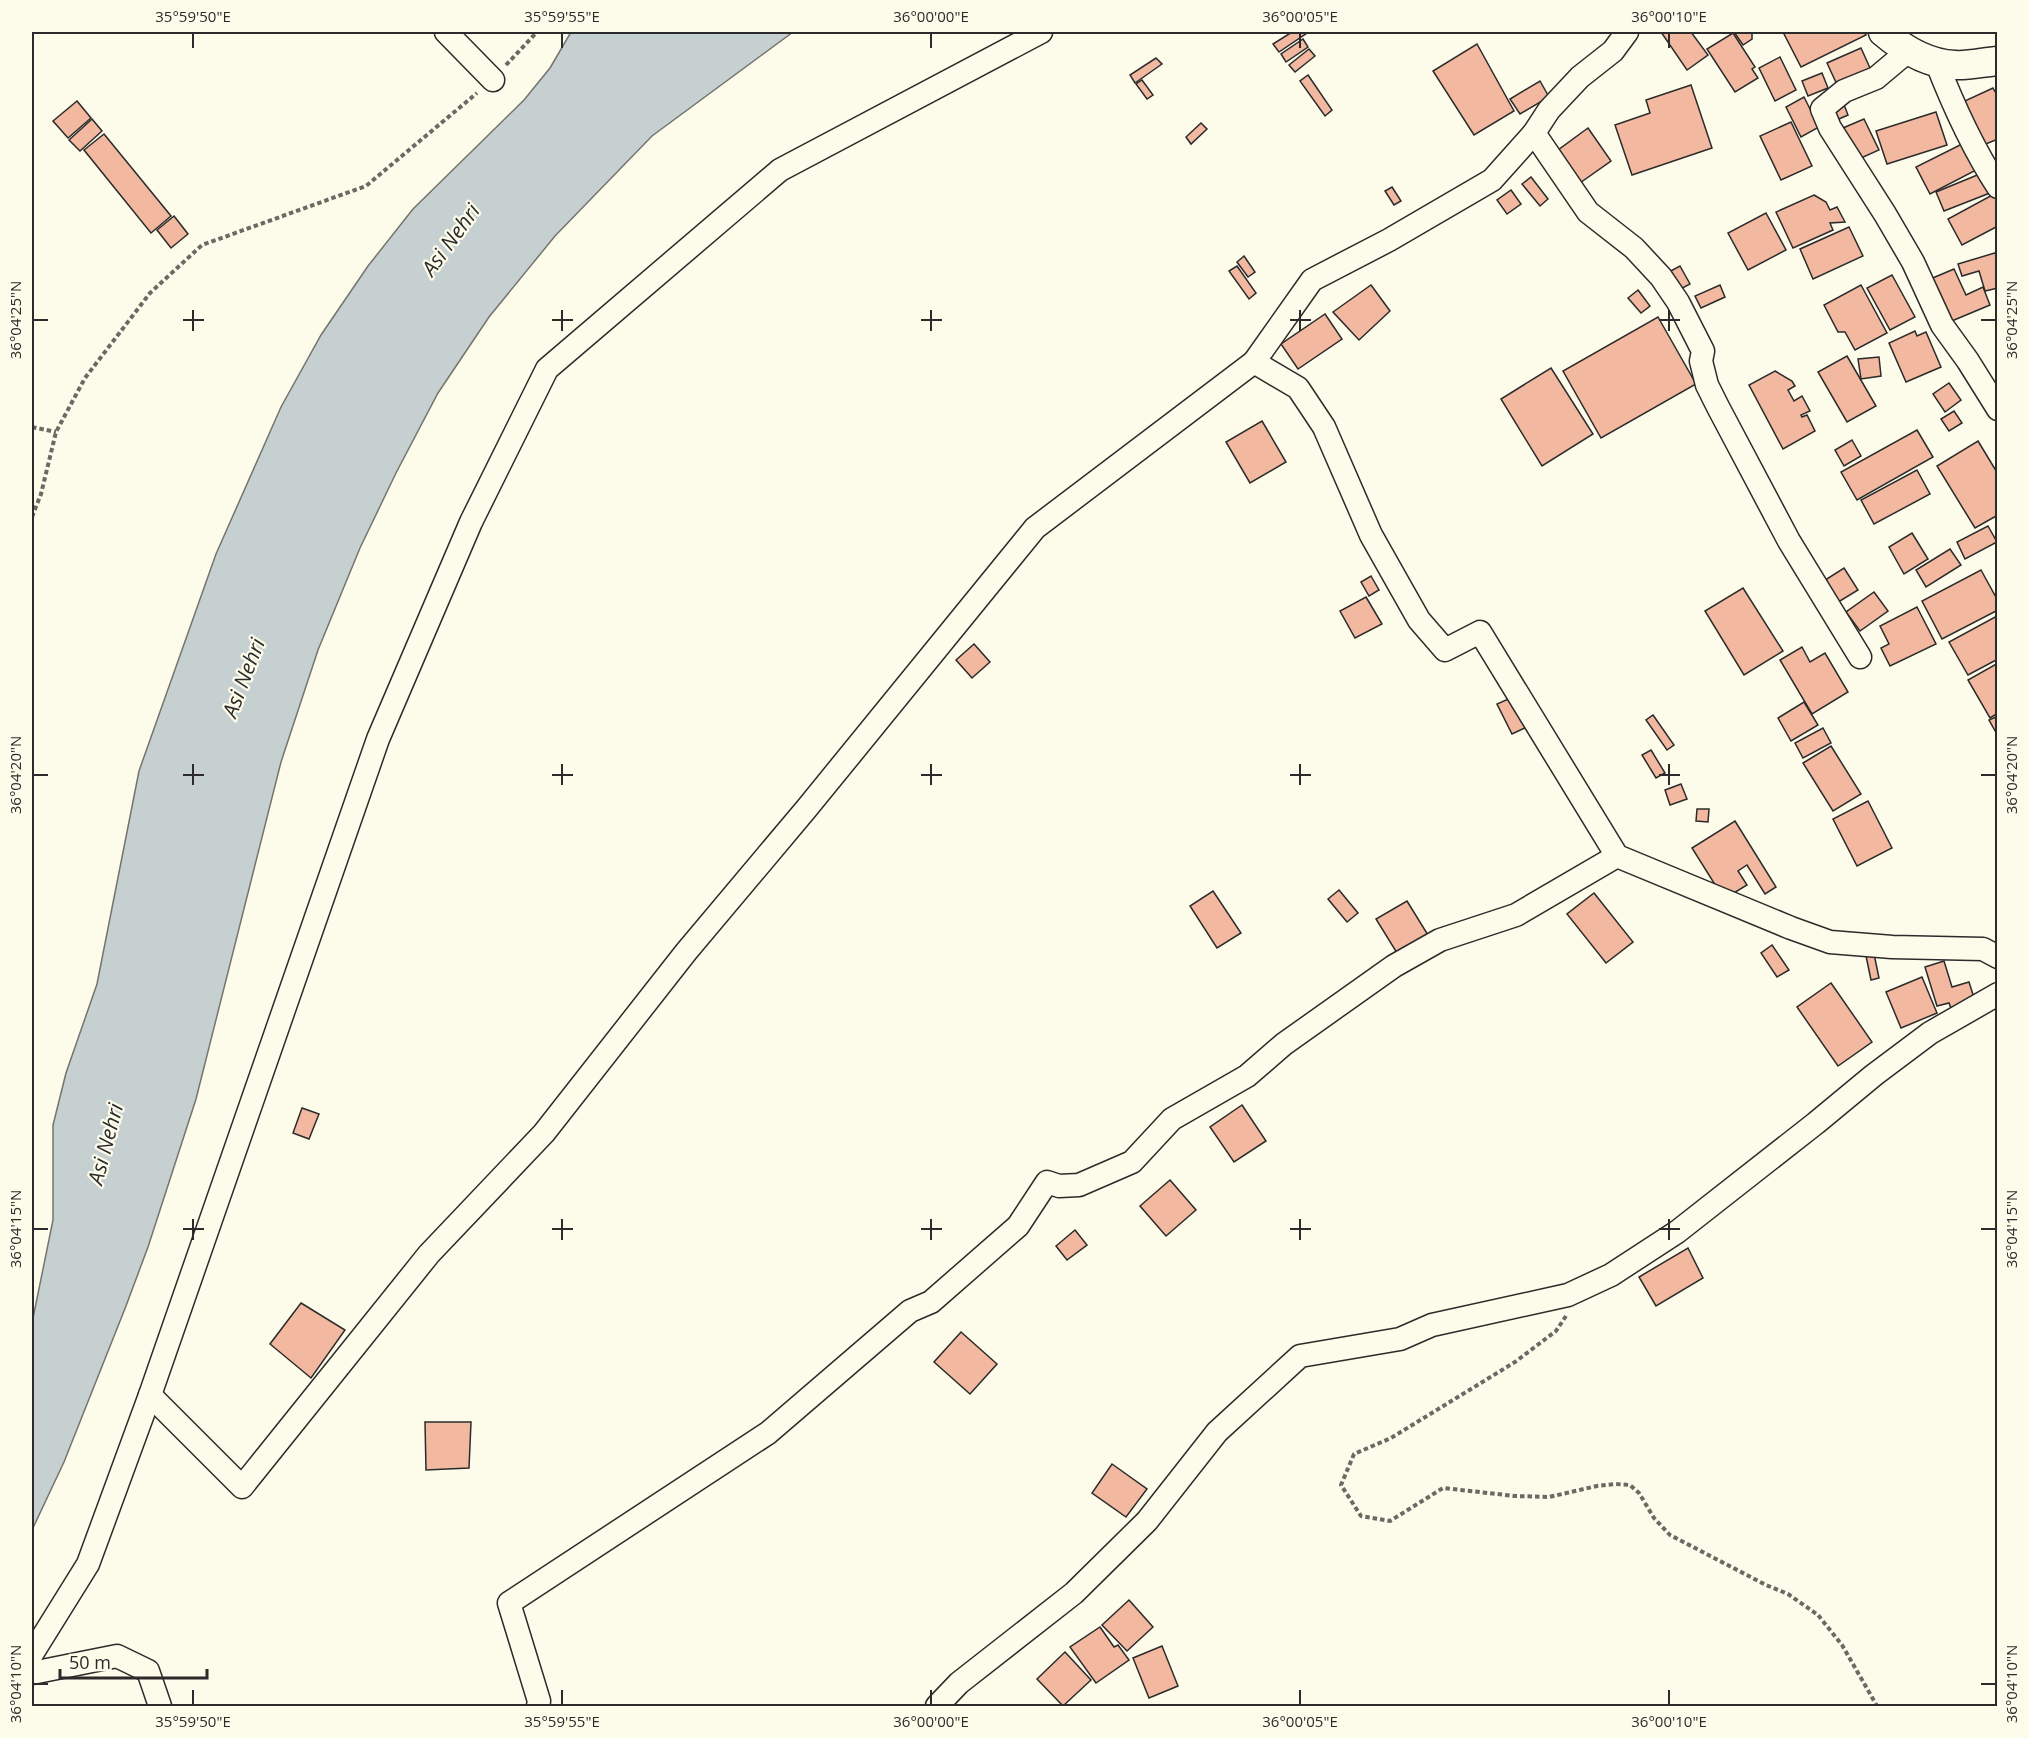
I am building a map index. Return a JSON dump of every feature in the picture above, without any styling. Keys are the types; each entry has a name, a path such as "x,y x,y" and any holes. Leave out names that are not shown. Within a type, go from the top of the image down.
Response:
{"main road":[{"path":"1883,32 1907,52 1936,61 1954,65 1998,61"}],"street":[{"path":"446,32 493,80"},
{"path":"32,1654 88,1564 150,1395 378,740 471,522 547,369 780,170 1041,32"},
{"path":"150,1395 242,1486 429,1254 544,1133 686,952 807,808 1035,528 1254,362 1312,280 1389,240 1492,180 1534,133 1549,110 1580,77 1613,51 1627,32"},
{"path":"1907,52 1875,78 1844,91 1822,109 1830,128 1913,262 1942,326 1968,361 1998,409"},
{"path":"1936,61 1965,130 1980,160 1998,187"},
{"path":"1534,133 1588,212 1634,248 1661,277 1678,302 1703,351 1701,361 1707,385 1718,407 1789,541 1860,657"},
{"path":"1254,362 1298,388 1324,427 1371,535 1419,620 1444,650 1480,632 1617,856 1830,942 1892,947 1983,949 1998,957"},
{"path":"538,1707 539,1701 509,1603 768,1432 910,1311 931,1302 1018,1226 1047,1182 1059,1186 1079,1185 1132,1162 1172,1119 1247,1076 1284,1044 1394,966 1440,940 1516,915 1617,856"},
{"path":"937,1707 959,1683 1074,1593 1147,1521 1217,1432 1299,1356 1400,1339 1432,1324 1568,1295 1611,1275 1677,1232 1930,1033 1998,994"},
{"path":"32,1673 117,1656 148,1671 160,1707"}],"path":[{"path":"32,517 41,494 56,432 85,378 150,293 202,245 366,186 493,80 537,32"},
{"path":"32,427 56,432"},
{"path":"1568,1295 1569,1308 1556,1331 1515,1362 1391,1438 1354,1454 1341,1485 1361,1516 1390,1521 1443,1488 1515,1496 1549,1497 1597,1486 1630,1485 1654,1518 1670,1535 1788,1594 1818,1614 1842,1645 1877,1707"}],"water":[{"name":"Asi Nehri","path":"571,32 793,32 652,136 555,236 489,317 438,393 396,473 360,548 318,650 281,762 196,1099 148,1247 64,1462 32,1530 32,1323 53,1220 53,1125 66,1073 97,984 139,771 216,554 281,407 321,335 368,266 413,209 524,100 550,68"}],"building":[{"path":"1292,32 1307,33 1279,52 1273,44"},
{"path":"1661,32 1691,32 1708,55 1687,70"},
{"path":"1734,32 1755,32 1752,34 1752,39 1743,45"},
{"path":"1783,32 1864,32 1866,35 1801,67"},
{"path":"1733,33 1755,67 1752,69 1758,78 1735,92 1707,49"},
{"path":"1303,39 1308,47 1286,62 1281,54"},
{"path":"1477,44 1514,111 1474,135 1433,71"},
{"path":"1861,48 1879,88 1845,102 1827,63"},
{"path":"1309,49 1315,56 1295,72 1289,65"},
{"path":"1780,57 1796,90 1775,101 1759,68"},
{"path":"1156,58 1162,64 1135,83 1130,75"},
{"path":"1822,73 1828,88 1808,96 1802,81"},
{"path":"1308,75 1332,110 1325,116 1300,81"},
{"path":"1142,80 1153,95 1147,99 1136,84"},
{"path":"1540,81 1549,97 1520,114 1510,99"},
{"path":"1691,85 1712,148 1632,175 1615,125 1650,113 1646,100"},
{"path":"1993,88 1998,97 1998,139 1976,148 1956,105"},
{"path":"1804,97 1819,127 1801,137 1786,107"},
{"path":"77,101 91,118 68,138 53,121"},
{"path":"1843,102 1848,115 1823,126"},
{"path":"1936,112 1947,145 1887,164 1876,131"},
{"path":"92,119 102,131 80,151 69,140"},
{"path":"1864,119 1879,150 1850,163 1836,131"},
{"path":"1791,122 1812,166 1781,180 1760,136"},
{"path":"1201,123 1207,129 1191,144 1186,137"},
{"path":"1588,128 1611,161 1577,185 1554,153"},
{"path":"104,134 171,216 151,233 84,150"},
{"path":"1966,142 1980,168 1930,194 1916,167"},
{"path":"1987,171 1995,191 1944,211 1936,192"},
{"path":"1531,177 1548,199 1540,206 1522,184"},
{"path":"1392,187 1401,201 1394,205 1385,191"},
{"path":"1511,190 1521,204 1507,214 1497,200"},
{"path":"1996,193 1998,226 1962,245 1948,219"},
{"path":"1814,195 1826,202 1830,210 1837,207 1845,222 1830,223 1833,230 1793,248 1776,212"},
{"path":"1766,213 1786,250 1748,270 1728,233"},
{"path":"174,216 188,234 171,248 157,230"},
{"path":"1849,227 1863,256 1813,279 1800,249"},
{"path":"1998,252 1998,288 1985,291 1979,271 1962,276 1958,264"},
{"path":"1244,256 1255,272 1248,277 1237,262"},
{"path":"1237,266 1256,293 1249,299 1229,271"},
{"path":"1680,266 1690,284 1675,292 1665,274"},
{"path":"1954,269 1966,295 1983,287 1990,305 1947,323 1928,280"},
{"path":"1892,275 1915,317 1890,330 1867,288"},
{"path":"1371,285 1390,311 1359,340 1333,312"},
{"path":"1720,285 1725,297 1701,308 1695,296"},
{"path":"1861,285 1887,333 1855,350 1845,332 1838,332 1824,305"},
{"path":"1638,290 1650,306 1641,313 1628,298"},
{"path":"1325,314 1342,339 1298,369 1281,344"},
{"path":"1658,317 1696,384 1601,438 1563,371"},
{"path":"1915,331 1917,336 1926,332 1941,367 1906,382 1889,343"},
{"path":"1847,356 1876,406 1847,422 1818,372"},
{"path":"1879,357 1881,376 1861,379 1858,359"},
{"path":"1551,368 1593,434 1542,466 1501,399"},
{"path":"1775,371 1792,381 1795,386 1788,390 1794,401 1802,396 1810,411 1801,415 1802,417 1807,415 1815,431 1783,449 1749,385"},
{"path":"1949,383 1961,400 1945,412 1933,394"},
{"path":"1954,411 1962,423 1949,431 1941,419"},
{"path":"1262,421 1286,462 1250,483 1226,442"},
{"path":"1917,430 1933,457 1857,500 1841,472"},
{"path":"1852,440 1861,456 1844,466 1835,450"},
{"path":"1978,441 1998,474 1998,515 1975,528 1937,466"},
{"path":"1917,470 1930,494 1874,524 1861,500"},
{"path":"1988,526 1997,542 1965,559 1957,542"},
{"path":"1912,533 1928,559 1904,574 1889,547"},
{"path":"1950,549 1961,565 1926,587 1916,570"},
{"path":"1844,568 1858,590 1822,612 1808,591"},
{"path":"1981,570 1998,601 1998,610 1942,639 1922,601"},
{"path":"1371,576 1379,590 1369,596 1361,582"},
{"path":"1743,588 1783,651 1744,675 1705,611"},
{"path":"1874,592 1888,611 1860,631 1846,612"},
{"path":"1366,597 1382,624 1355,638 1340,611"},
{"path":"1917,607 1936,644 1890,666 1881,648 1889,644 1880,626"},
{"path":"1997,616 1998,659 1968,675 1949,642"},
{"path":"974,644 990,662 972,678 956,660"},
{"path":"1802,647 1810,662 1825,653 1848,692 1812,714 1780,660"},
{"path":"1998,663 1998,713 1990,718 1968,680"},
{"path":"1515,696 1529,726 1512,734 1497,704"},
{"path":"1804,702 1818,725 1791,741 1778,718"},
{"path":"1653,715 1674,745 1667,750 1646,720"},
{"path":"1998,716 1998,736 1989,720"},
{"path":"1823,728 1831,743 1803,758 1795,743"},
{"path":"1831,746 1861,794 1833,811 1803,763"},
{"path":"1651,750 1665,773 1656,778 1642,755"},
{"path":"1681,784 1687,799 1670,805 1665,790"},
{"path":"1868,801 1892,848 1857,866 1833,819"},
{"path":"1697,809 1709,809 1708,822 1696,821"},
{"path":"1735,821 1776,887 1765,894 1747,865 1738,871 1747,885 1724,899 1692,848"},
{"path":"1339,890 1358,913 1347,922 1328,899"},
{"path":"1213,891 1241,933 1217,948 1190,906"},
{"path":"1594,893 1633,942 1606,963 1567,914"},
{"path":"1407,901 1428,935 1397,953 1376,919"},
{"path":"1772,945 1789,970 1777,977 1761,953"},
{"path":"1873,949 1879,978 1871,980 1865,951"},
{"path":"1944,961 1952,987 1969,982 1976,1004 1952,1011 1949,1003 1937,1006 1925,967"},
{"path":"1922,977 1937,1013 1901,1028 1886,992"},
{"path":"1831,983 1872,1042 1838,1066 1797,1007"},
{"path":"1242,1105 1266,1141 1234,1162 1210,1127"},
{"path":"302,1108 319,1114 309,1139 293,1133"},
{"path":"1170,1180 1196,1210 1166,1236 1140,1206"},
{"path":"1075,1230 1087,1245 1067,1260 1056,1246"},
{"path":"1688,1248 1703,1278 1656,1306 1639,1277"},
{"path":"301,1303 345,1330 311,1378 270,1344"},
{"path":"961,1332 997,1364 970,1394 934,1362"},
{"path":"425,1422 471,1422 469,1468 426,1470"},
{"path":"1112,1464 1147,1489 1126,1517 1092,1493"},
{"path":"1129,1600 1153,1627 1127,1651 1102,1625"},
{"path":"1100,1627 1114,1647 1118,1645 1129,1660 1096,1683 1070,1647"},
{"path":"1162,1646 1178,1686 1149,1698 1133,1658"},
{"path":"1065,1652 1091,1680 1063,1706 1037,1679"}]}
